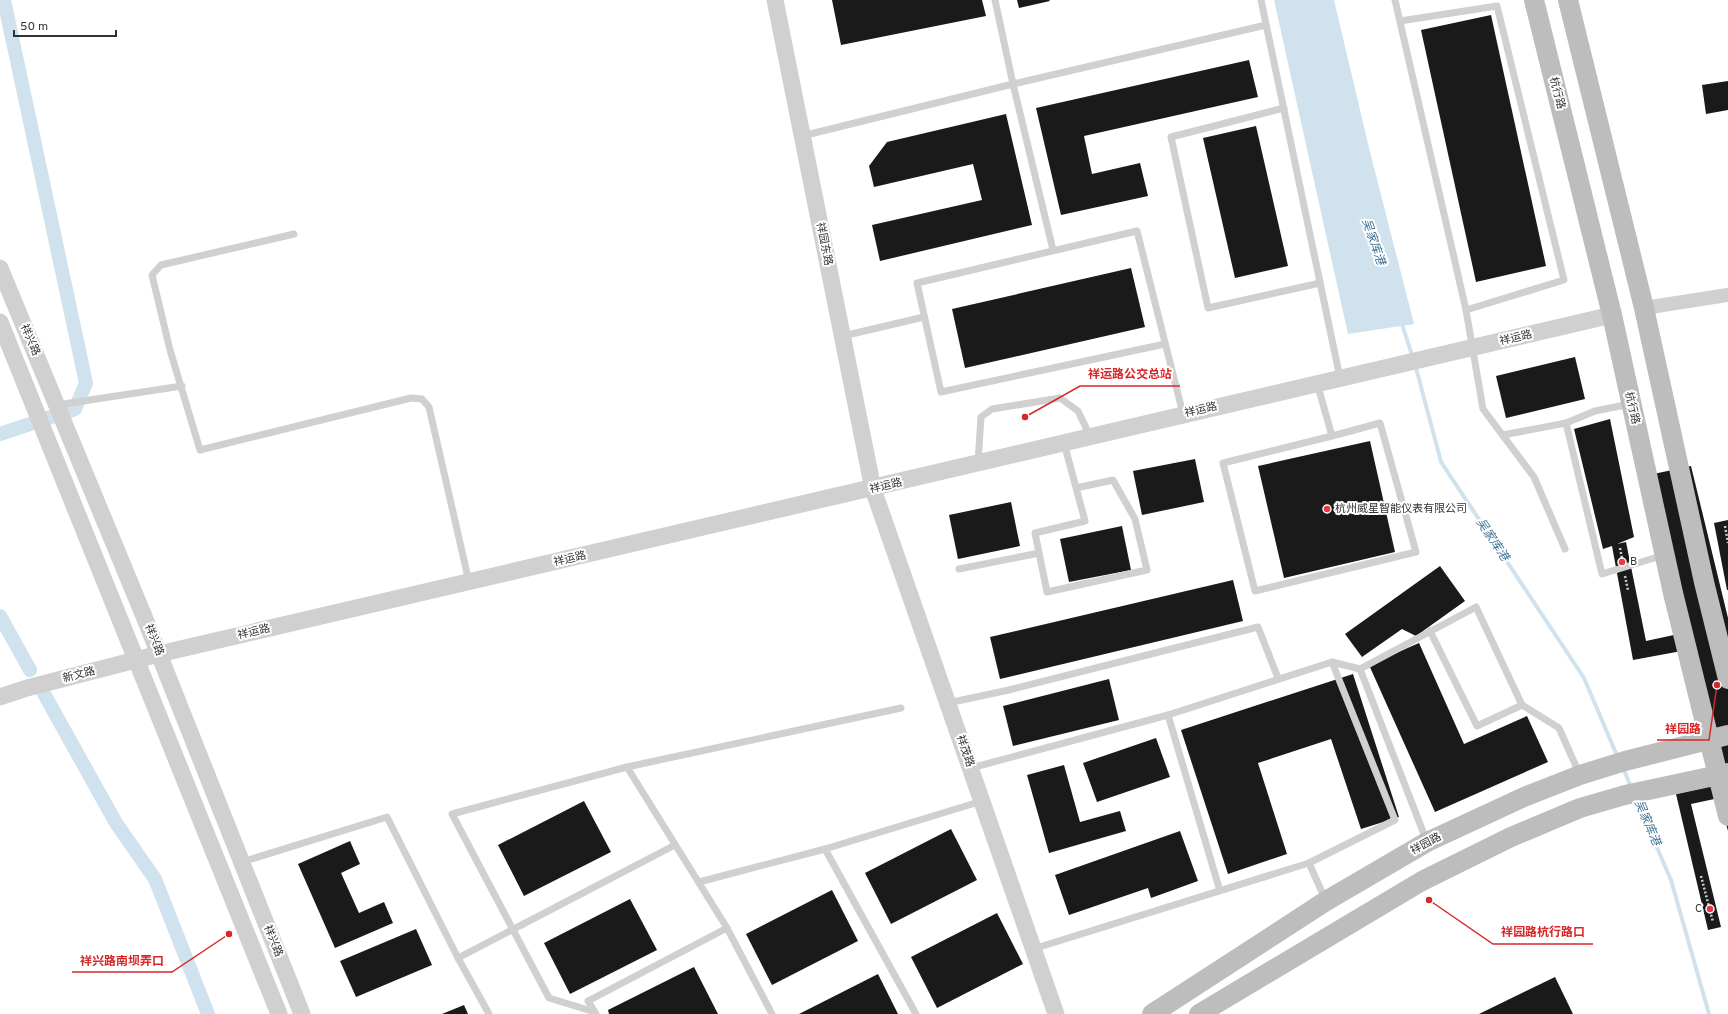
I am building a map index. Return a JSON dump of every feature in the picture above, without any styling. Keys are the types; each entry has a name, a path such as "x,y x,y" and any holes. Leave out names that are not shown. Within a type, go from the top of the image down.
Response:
{"main road":[{"name":"杭行路","path":"1534,0 1612,315 1665,555 1719,737 1722,774 1728,816"},
{"path":"1568,0 1644,308 1704,582 1728,679"},
{"name":"祥园路","path":"1152,1014 1326,901 1427,842 1524,797 1580,775 1719,737"},
{"path":"1199,1014 1422,881 1511,837 1580,808 1625,795 1722,774"}],"street":[{"name":"祥园东路","path":"775,0 873,489"},
{"name":"祥兴路","path":"0,268 159,654 302,1014"},
{"path":"1644,308 1728,295"},
{"name":"祥运路","path":"159,654 873,489 1090,436 1612,315"},
{"name":"祥兴路","path":"0,322 279,1014"},
{"name":"祥茂路","path":"873,489 1056,1014"},
{"name":"新文路","path":"0,697 27,688 159,654"}],"lane":[{"path":"995,0 1013,84 1053,250"},
{"path":"1261,0 1340,378"},
{"path":"1395,0 1466,310 1483,409 1534,477 1564,549"},
{"path":"1400,21 1497,6 1564,280 1466,310"},
{"path":"802,136 1013,84 1266,25"},
{"path":"1284,108 1171,137 1208,308 1320,283"},
{"path":"1166,344 941,392 917,283 1137,231 1166,344 1183,415"},
{"path":"294,234 161,265 152,276 170,350 200,450 411,398 422,399 429,407 469,582"},
{"path":"843,336 924,317"},
{"path":"1317,383 1332,436"},
{"path":"57,405 182,386"},
{"path":"978,463 981,417 992,409 1060,398 1078,411 1090,436"},
{"path":"1502,435 1566,423 1595,410 1631,404"},
{"path":"1380,423 1416,552 1255,591 1223,463 1332,436 1380,423"},
{"path":"1566,423 1602,574 1665,555"},
{"path":"1064,443 1076,488 1085,521 1035,534 1047,592 1147,570 1135,519 1113,480 1076,488"},
{"path":"959,569 1039,554"},
{"path":"971,768 1168,715 1278,678 1332,662 1360,668 1476,607 1522,705 1559,728 1580,775"},
{"path":"948,703 1009,690 1258,627 1278,678"},
{"path":"1430,631 1476,726 1522,705"},
{"path":"1033,949 1309,863 1395,820 1332,662"},
{"path":"1360,668 1427,842"},
{"path":"595,1013 549,998 452,814 627,767 901,708"},
{"path":"1168,715 1220,890"},
{"path":"627,767 727,928 772,1014"},
{"path":"699,882 825,849 982,801"},
{"path":"242,862 387,817 458,958 489,1014"},
{"path":"458,958 675,845"},
{"path":"825,849 916,1014"},
{"path":"1309,863 1326,901"},
{"path":"595,1013 588,1001 727,928"}],"path":[{"path":"1725,526 1728,543"},
{"path":"1701,876 1713,922"}],"water":[{"path":"1274,0 1334,0 1369,148 1414,324 1348,334"}],"building":[{"path":"832,0 982,0 986,16 841,45"},
{"path":"1017,0 1049,0 1050,1 1019,8"},
{"path":"1491,15 1546,266 1476,282 1421,30"},
{"path":"1249,60 1258,97 1084,136 1092,174 1140,163 1148,196 1061,215 1036,108"},
{"path":"1728,81 1728,110 1706,114 1702,85"},
{"path":"1006,114 1032,225 880,261 872,225 982,200 973,164 874,187 869,166 887,142"},
{"path":"1256,126 1288,266 1235,278 1203,138"},
{"path":"1131,268 1145,327 965,368 952,309"},
{"path":"1575,357 1585,399 1506,418 1496,376"},
{"path":"1610,419 1634,537 1617,544 1626,542 1646,641 1683,633 1644,476 1691,466 1728,618 1728,831 1719,798 1691,804 1721,927 1708,930 1676,794 1720,784 1687,650 1633,660 1612,546 1603,549 1574,429"},
{"name":"杭州威星智能仪表有限公司","path":"1370,441 1395,552 1284,578 1258,466"},
{"path":"1195,459 1204,502 1142,515 1133,471"},
{"path":"1011,502 1020,546 958,559 949,515"},
{"path":"1728,520 1728,590 1727,590 1714,523"},
{"path":"1122,526 1131,570 1069,582 1060,539"},
{"path":"1440,566 1465,601 1416,636 1402,629 1362,657 1345,634"},
{"path":"1233,580 1243,621 1000,679 990,637"},
{"path":"1419,643 1464,744 1527,716 1548,762 1435,812 1369,665"},
{"path":"1353,674 1399,817 1361,829 1331,739 1258,763 1287,854 1228,874 1181,730"},
{"path":"1109,679 1119,720 1013,746 1003,706"},
{"path":"1156,738 1170,777 1097,802 1083,763"},
{"path":"1064,765 1080,822 1120,811 1126,831 1049,853 1027,775"},
{"path":"584,801 611,852 524,896 498,845"},
{"path":"951,829 977,880 891,924 865,873"},
{"path":"1180,831 1198,881 1151,898 1148,888 1069,915 1055,875"},
{"path":"350,841 360,864 341,873 359,913 384,902 393,923 335,948 298,864"},
{"path":"832,890 858,941 772,985 746,934"},
{"path":"630,899 657,950 570,994 544,943"},
{"path":"997,913 1023,964 937,1008 911,957"},
{"path":"416,929 432,965 356,997 340,961"},
{"path":"694,967 718,1014 609,1014 608,1010"},
{"path":"878,974 898,1014 799,1014"},
{"path":"1555,977 1573,1014 1479,1014"},
{"path":"464,1005 468,1014 442,1014"}],"waterway":[{"path":"0,434 75,409 86,383 4,0"},
{"name":"吴家库港","path":"1401,321 1413,358"},
{"name":"吴家库港","path":"1415,364 1441,462 1584,678 1618,758"},
{"path":"0,616 30,670"},
{"path":"43,692 116,823 155,879 208,1014"},
{"name":"吴家库港","path":"1623,768 1631,787"},
{"name":"吴家库港","path":"1636,799 1671,880 1709,1014"}],"place":[{"name":"祥运路公交总站","path":"1025,417"},
{"name":"杭州威星智能仪表有限公司","path":"1327,509"},
{"name":"B","path":"1622,562"},
{"name":"祥园路","path":"1717,685"},
{"name":"祥园路杭行路口","path":"1429,900"},
{"name":"C","path":"1710,909"},
{"name":"祥兴路南坝弄口","path":"229,934"}]}
